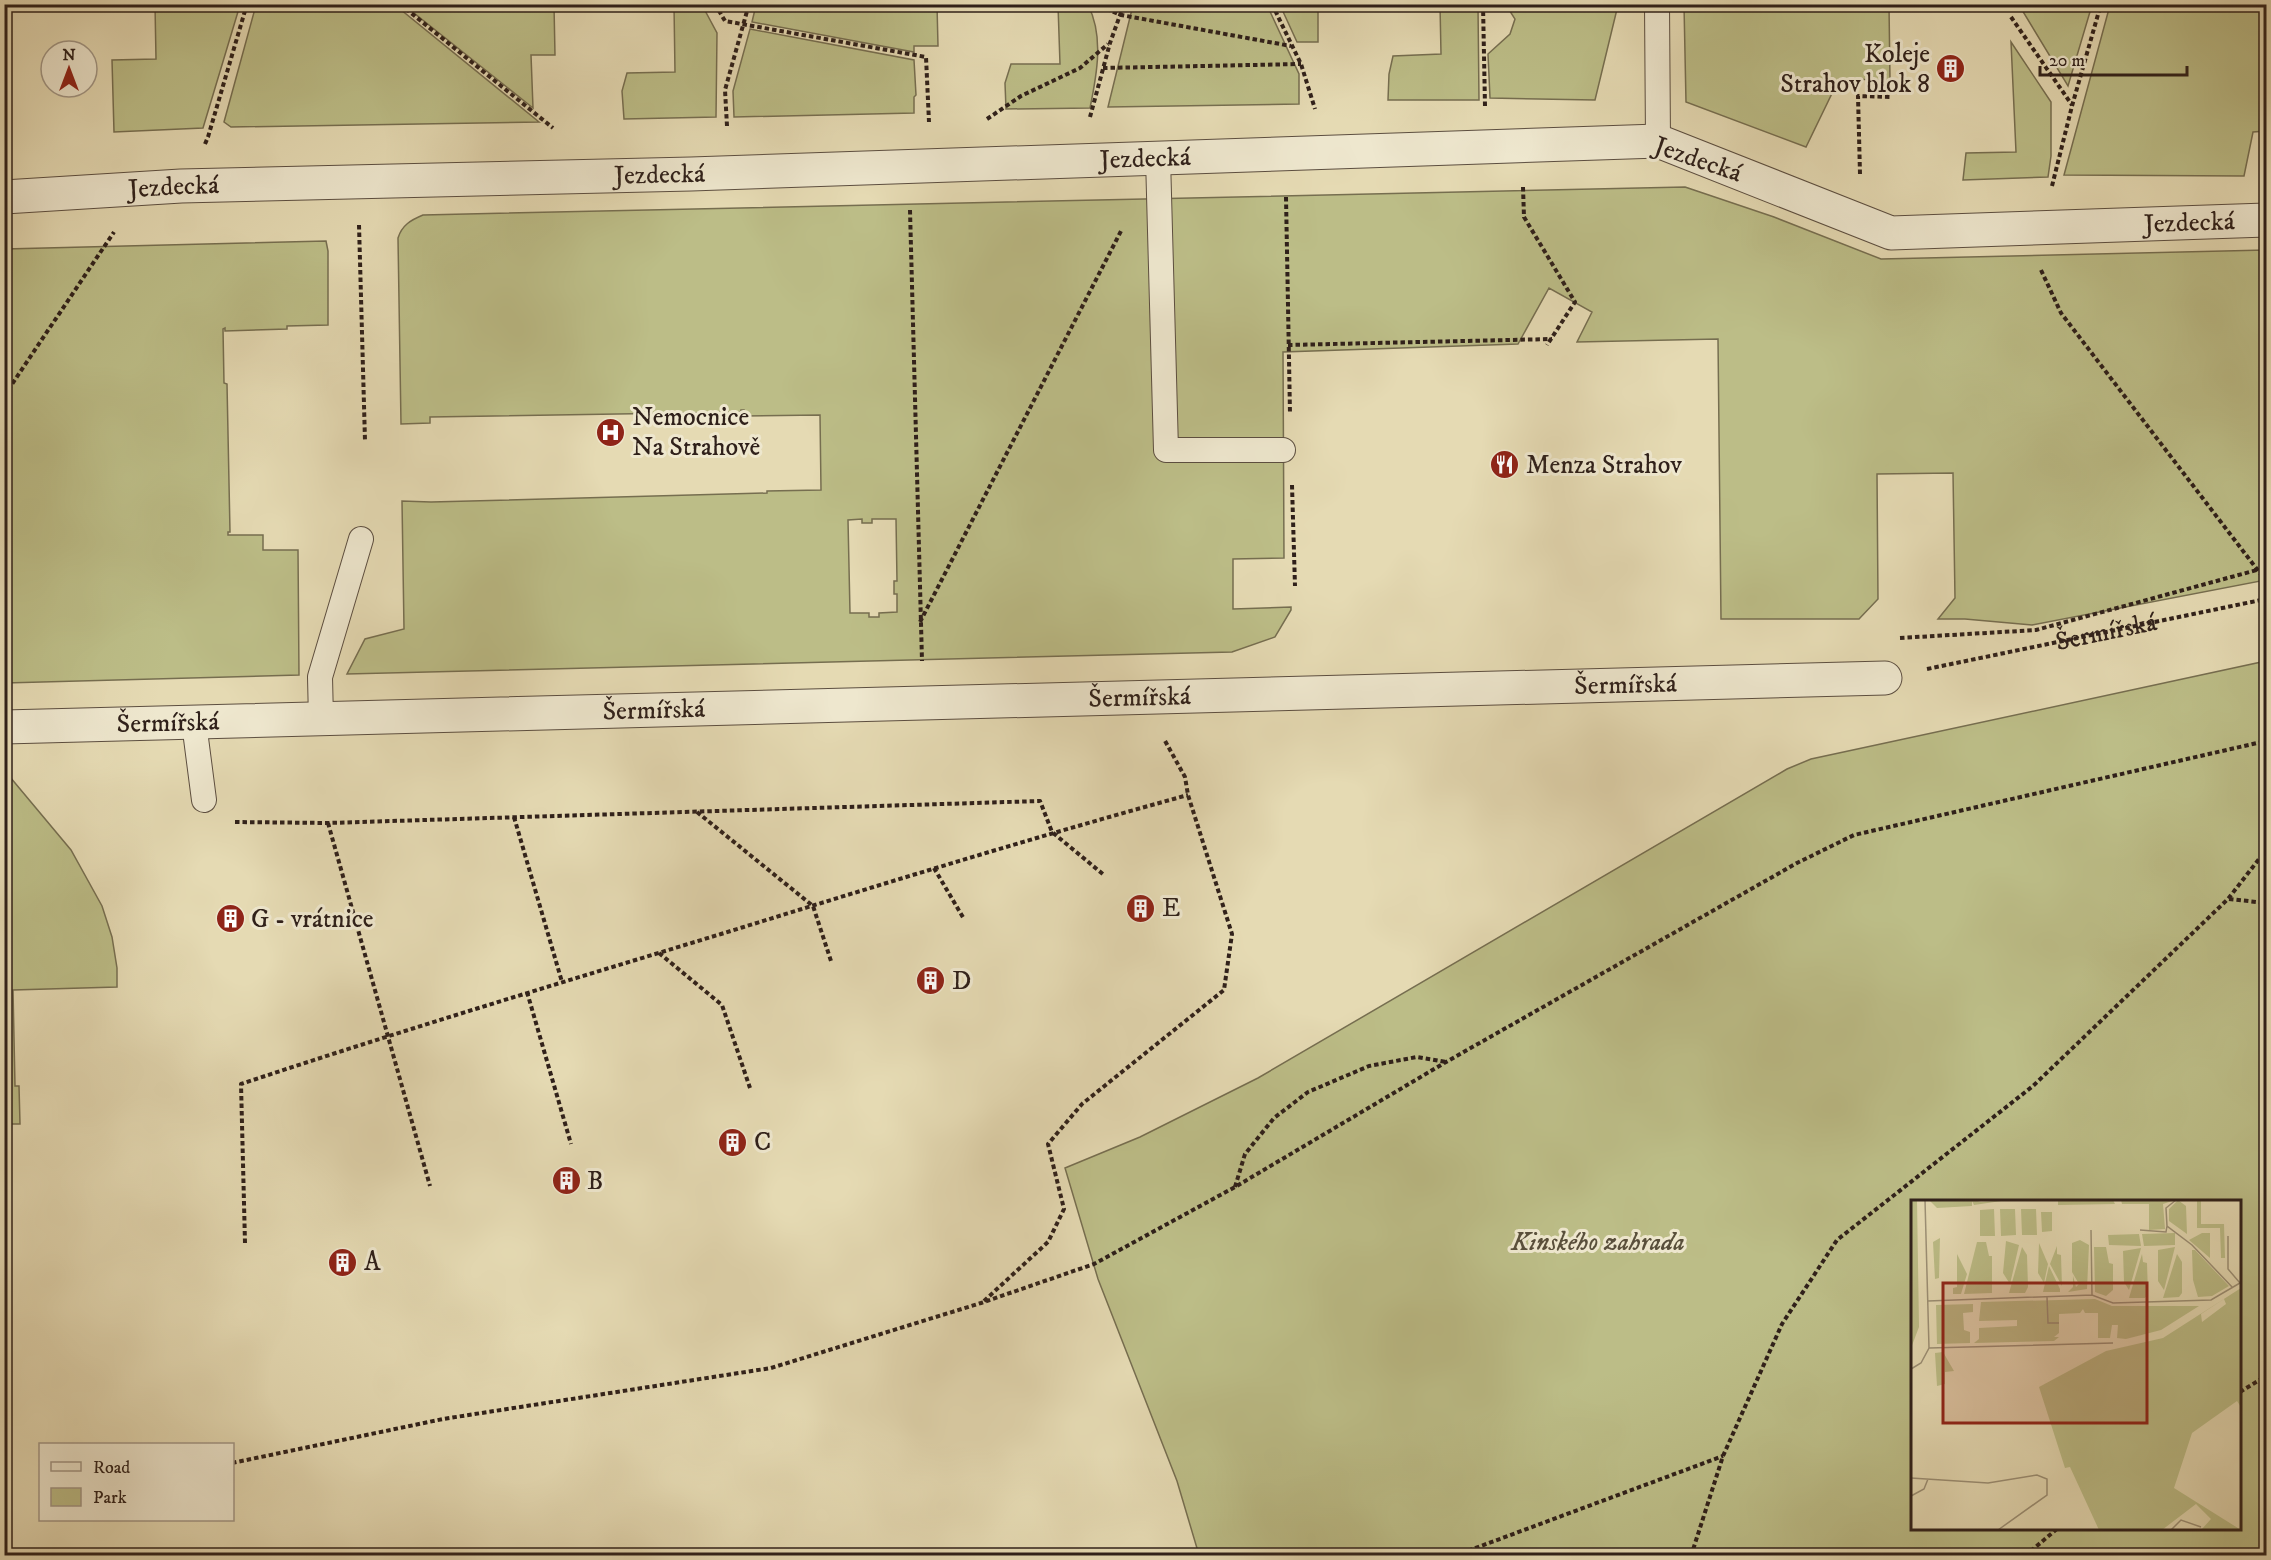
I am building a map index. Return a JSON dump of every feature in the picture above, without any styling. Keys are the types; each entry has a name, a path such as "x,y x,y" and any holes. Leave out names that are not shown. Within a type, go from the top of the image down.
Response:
{"street":[{"name":"Jezdecká","path":"4,197 180,186 1078,162 1522,144 1658,141 1891,234 2266,220"},
{"name":"Šermířská","path":"4,727 1885,678"}],"lane":[{"path":"1657,4 1658,141"},
{"path":"1158,158 1166,450 1283,450"},
{"path":"321,719 320,677 361,539"},
{"path":"194,723 204,800"}],"path":[{"path":"180,186 208,137 247,4"},
{"path":"400,4 553,128"},
{"path":"715,4 725,21 926,57 929,122"},
{"path":"726,126 725,90 749,4"},
{"path":"1101,4 1102,7 1121,15 1291,46"},
{"path":"1078,162 1110,43 1124,4"},
{"path":"1272,4 1301,64 1316,112 1334,152"},
{"path":"1483,4 1485,109"},
{"path":"2101,4 2040,227 2041,273 2061,313 2266,581"},
{"path":"2011,17 2072,106"},
{"path":"987,119 1021,96 1080,68 1110,43"},
{"path":"1103,68 1301,64"},
{"path":"1861,222 1858,96 1891,97"},
{"path":"1522,144 1524,217 1575,302 1547,345"},
{"path":"1285,154 1288,345 1552,339"},
{"path":"909,166 920,622 925,704"},
{"path":"4,396 144,189"},
{"path":"920,622 1125,222"},
{"path":"360,225 365,441"},
{"name":"Šermířská","path":"1885,678 2266,598"},
{"path":"981,1303 1048,1242 1064,1209 1048,1144 1082,1104 1224,990 1232,934 1188,795 1185,777 1143,698"},
{"path":"234,1463 443,1419 771,1368 981,1303 1094,1264 1235,1187 1446,1062 1797,863 1854,835 2266,741"},
{"path":"245,1243 241,1084 527,992 1052,832 1188,795"},
{"path":"232,811 233,822 328,823 1040,801 1052,832 1104,875"},
{"path":"696,812 813,906 831,961"},
{"path":"514,817 562,982"},
{"path":"328,823 430,1186"},
{"path":"1691,1556 1723,1456 1782,1324 1838,1240 2034,1086 2228,899 2266,849"},
{"path":"934,868 964,920"},
{"path":"2228,899 2266,903"},
{"path":"658,953 722,1005 750,1088"},
{"path":"527,992 571,1144"},
{"path":"1235,1187 1245,1154 1274,1118 1308,1092 1369,1066 1417,1057 1446,1062"},
{"path":"2241,1391 2266,1376"},
{"path":"1454,1556 1723,1456"},
{"path":"2025,1556 2056,1530"}],"green space":[{"path":"155,5 240,5 203,128 114,132 112,60 156,59"},
{"path":"256,5 395,5 539,122 231,127 224,122"},
{"path":"404,5 554,5 555,55 531,55 533,108"},
{"path":"674,5 702,5 717,33 716,117 624,119 622,91 627,73 675,72"},
{"path":"756,5 937,5 938,46 914,46 914,52 752,22"},
{"path":"1058,5 1088,5 1093,17 1098,55 1090,108 1006,109 1005,83 1011,64 1060,64"},
{"path":"1133,5 1267,5 1299,74 1299,104 1108,107"},
{"path":"1280,5 1318,5 1318,42 1297,42"},
{"path":"1440,5 1477,5 1478,7 1479,100 1388,100 1389,74 1393,56 1441,54"},
{"path":"1506,5 1618,5 1595,100 1490,98 1488,54 1510,34 1515,19"},
{"path":"1684,5 1889,5 1890,80 1839,79 1806,147 1686,102"},
{"path":"2019,5 2092,5 2068,86"},
{"path":"2110,5 2266,5 2266,131 2253,132 2244,176 2064,175"},
{"path":"750,29 914,60 916,95 914,113 734,117 733,91"},
{"path":"2011,42 2051,102 2051,156 2048,177 1963,180 1966,153 2016,152"},
{"path":"1685,187 1774,217 1881,259 2266,250 2266,580 2032,625 1938,619 1955,598 1953,473 1877,474 1878,599 1859,619 1721,619 1718,339 1577,342 1592,312 1549,288 1518,344 1283,352 1284,558 1233,559 1233,609 1291,607 1291,610 1275,637 1232,652 347,674 365,639 404,629 402,501 821,490 820,415 744,416 744,410 741,410 741,412 430,417 430,423 401,424 398,238 407,223 423,215","holes":["862,519 862,523 872,523 872,519 896,519 897,581 894,581 894,594 897,594 897,612 879,613 879,617 869,617 869,613 850,613 848,520"]},
{"path":"326,241 328,325 287,326 287,329 225,331 225,328 223,329 224,383 227,384 230,532 228,535 263,535 263,550 298,550 299,675 5,683 5,249"},
{"name":"Kinského zahrada","path":"2266,661 2266,1555 1199,1555 1177,1481 1098,1279 1065,1168 1140,1137 1258,1078 1787,769 1811,759"},
{"path":"5,771 71,850 102,906 112,937 117,968 117,987 13,990 15,1086 19,1086 20,1124 4,1124"}],"place":[{"name":"Koleje Strahov blok 8","path":"1951,69"},
{"name":"Nemocnice Na Strahově","path":"611,432"},
{"name":"Menza Strahov","path":"1505,465"},
{"name":"E","path":"1141,908"},
{"name":"G - vrátnice","path":"230,919"},
{"name":"D","path":"931,981"},
{"name":"C","path":"733,1142"},
{"name":"B","path":"566,1181"},
{"name":"A","path":"343,1262"}]}
